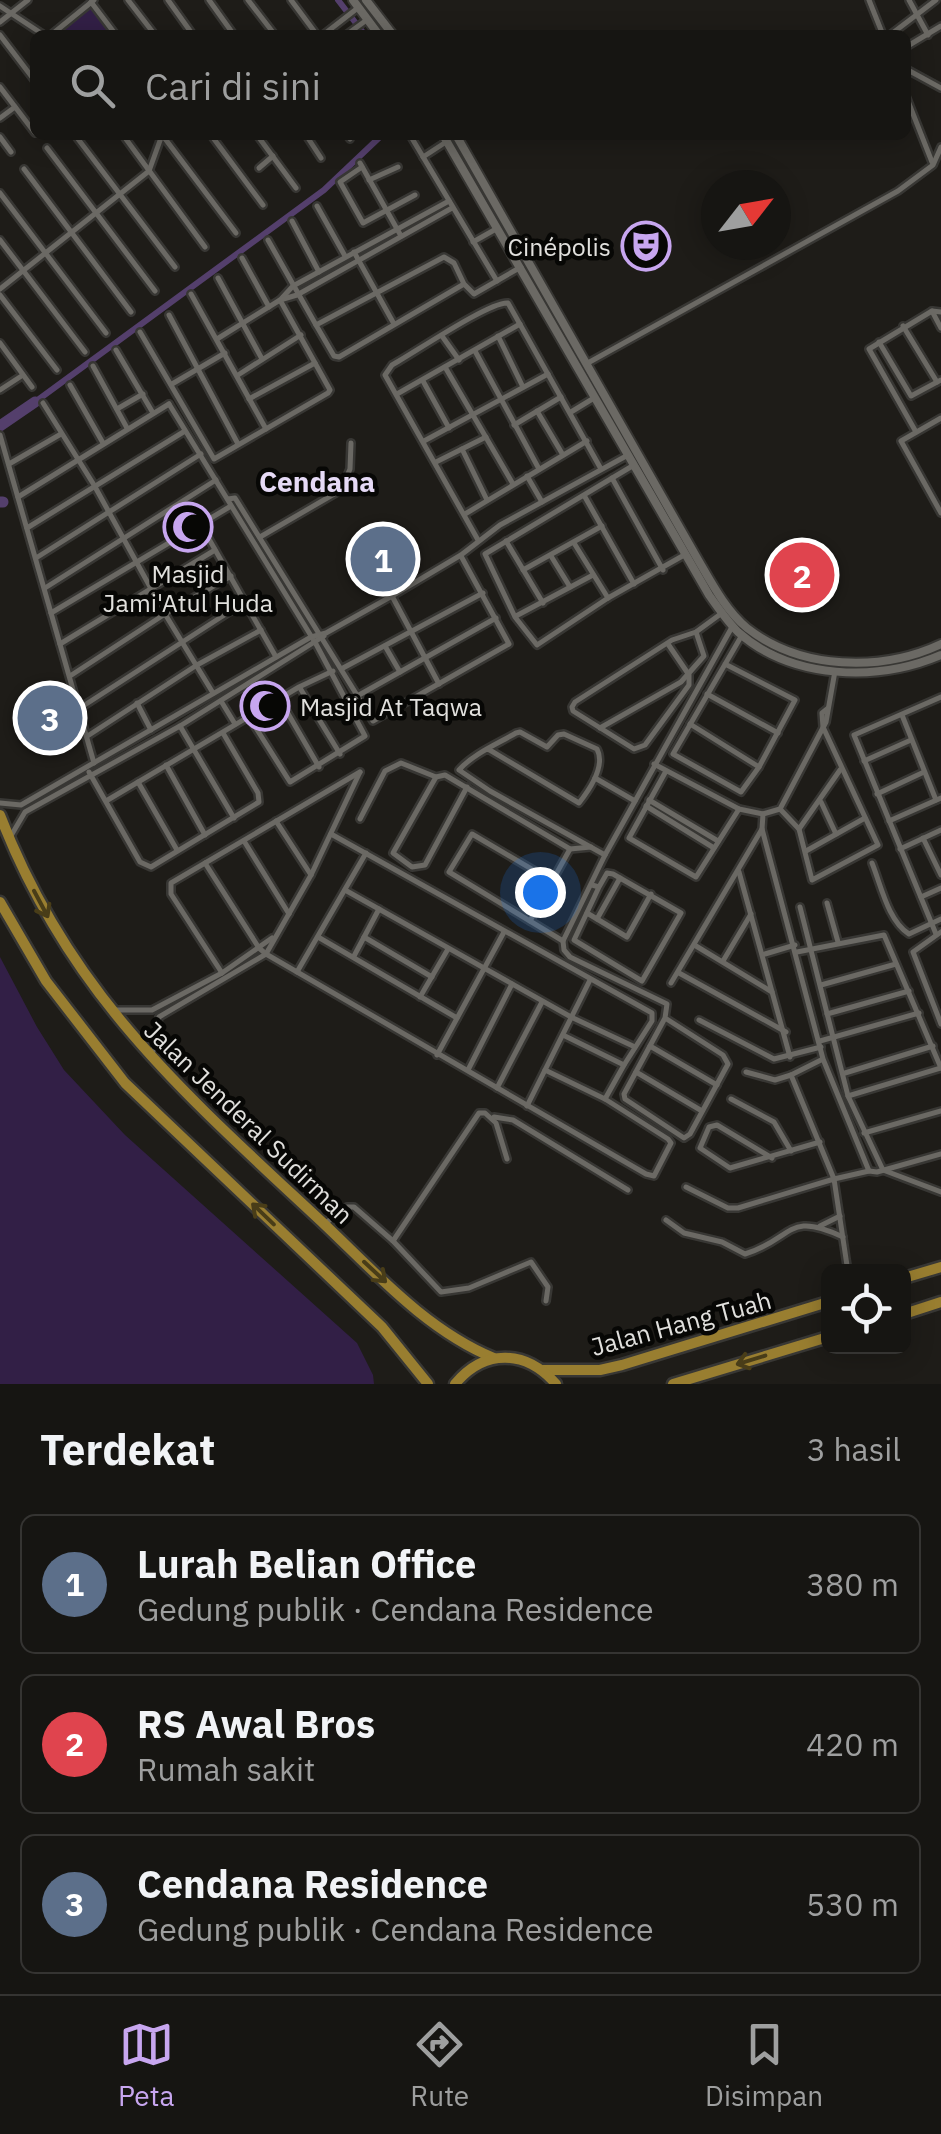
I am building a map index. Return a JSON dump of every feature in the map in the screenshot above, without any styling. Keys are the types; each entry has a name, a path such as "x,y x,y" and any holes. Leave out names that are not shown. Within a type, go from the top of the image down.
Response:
{"highway":[{"name":"Jalan Jenderal Sudirman","path":"0,816 49,920 110,1010 151,1059 439,1328 462,1345 494,1358 528,1361 543,1370"},
{"path":"0,902 46,981 113,1069 382,1327 428,1384"},
{"path":"911,1276 941,1267"},
{"path":"911,1312 941,1302"},
{"name":"Jalan Hang Tuah","path":"543,1370 600,1370 622,1365 821,1304"},
{"path":"673,1384 821,1338"},
{"path":"456,1384 478,1363 494,1358"},
{"path":"543,1370 556,1384"}],"main road":[{"path":"355,7 375,30"},
{"path":"355,7 386,30"},
{"path":"446,140 634,465 653,487 723,600 746,627 801,655 851,663 940,650"},
{"path":"459,140 586,364 686,554 733,626 769,652 798,664 834,671 891,670 940,650"}],"street":[{"path":"0,22 28,0"},
{"path":"128,0 151,30"},
{"path":"168,0 189,30"},
{"path":"208,0 230,30"},
{"path":"248,0 270,30"},
{"path":"291,0 316,30"},
{"path":"869,0 884,30"},
{"path":"909,0 928,35"},
{"path":"893,30 936,0"},
{"path":"54,30 92,1 112,30"},
{"path":"0,6 39,30"},
{"path":"326,30 355,7"},
{"path":"352,30 365,21"},
{"path":"911,45 941,26"},
{"path":"0,35 30,74"},
{"path":"911,72 941,88"},
{"path":"0,87 30,127"},
{"path":"0,118 15,106"},
{"path":"911,107 937,166"},
{"path":"0,137 11,152"},
{"path":"80,140 175,267"},
{"path":"127,140 204,247"},
{"path":"57,370 0,292 150,171 160,140"},
{"path":"166,140 236,233"},
{"path":"216,140 263,205"},
{"path":"262,140 296,188"},
{"path":"309,140 322,158"},
{"path":"413,140 497,281"},
{"path":"424,157 443,140"},
{"path":"586,364 898,191 937,166 941,147"},
{"path":"46,148 156,291"},
{"path":"259,168 273,156"},
{"path":"401,236 397,228 387,211 361,166 340,182 365,224 387,211 415,195"},
{"path":"369,180 398,167"},
{"path":"24,169 130,312"},
{"path":"0,193 106,333"},
{"path":"280,300 292,286 345,256 451,205"},
{"path":"217,339 280,300 298,295 360,261 451,205"},
{"path":"317,206 345,256"},
{"path":"292,221 319,272"},
{"path":"473,242 498,228"},
{"path":"0,240 85,352"},
{"path":"268,240 337,358 464,284"},
{"path":"354,252 395,325"},
{"path":"316,325 444,257 454,263 474,294 521,267"},
{"path":"242,258 269,306"},
{"path":"218,278 262,358"},
{"path":"192,294 266,430"},
{"path":"140,332 214,459 327,396 330,390 280,300"},
{"path":"478,541 386,371 492,306 508,303 602,470"},
{"path":"932,311 941,328"},
{"path":"916,432 868,352 903,326 932,311 941,312"},
{"path":"169,314 238,444"},
{"path":"396,395 520,324"},
{"path":"879,342 912,396 939,381 903,326"},
{"path":"238,375 301,334"},
{"path":"442,336 459,360"},
{"path":"498,336 523,388"},
{"path":"0,344 32,387"},
{"path":"116,350 153,413"},
{"path":"475,351 538,469"},
{"path":"171,384 226,353"},
{"path":"249,398 315,364"},
{"path":"93,366 128,428"},
{"path":"444,367 512,484"},
{"path":"424,442 548,374"},
{"path":"0,390 23,375"},
{"path":"423,381 448,428"},
{"path":"70,385 103,443"},
{"path":"117,409 143,394"},
{"path":"514,425 562,397"},
{"path":"570,412 595,397"},
{"path":"18,497 180,400"},
{"path":"43,403 213,693"},
{"path":"170,404 230,502 323,635 373,721 508,645 509,640 461,555"},
{"path":"537,411 562,455"},
{"path":"941,418 901,441 941,512"},
{"path":"27,528 185,431"},
{"path":"8,464 61,434"},
{"path":"0,436 94,763"},
{"path":"436,462 486,436"},
{"path":"464,514 587,441"},
{"path":"256,539 341,490 350,469 352,443"},
{"path":"462,449 488,500"},
{"path":"36,558 201,454"},
{"path":"88,771 94,763 213,693 392,596 542,502 628,455"},
{"path":"634,465 484,557 515,616 537,645 608,598 686,554"},
{"path":"527,476 542,502"},
{"path":"612,478 662,570"},
{"path":"45,588 216,480"},
{"path":"585,496 634,584"},
{"path":"51,614 201,526 230,502"},
{"path":"201,526 276,657"},
{"path":"523,570 602,526"},
{"path":"249,717 289,782 365,736 256,539"},
{"path":"506,541 543,603"},
{"path":"574,544 608,598"},
{"path":"60,644 214,550"},
{"path":"550,555 570,587"},
{"path":"515,616 592,575"},
{"path":"70,676 232,576"},
{"path":"106,802 279,698 483,593"},
{"path":"392,596 440,684"},
{"path":"80,708 246,601"},
{"path":"696,632 704,656 690,676 685,692 645,745 634,749 574,713 572,705 722,613"},
{"path":"358,696 496,618"},
{"path":"563,941 595,886 607,873 681,913 642,981 575,943 574,934 587,913 595,886 605,855 733,626"},
{"path":"88,735 197,665 261,630"},
{"path":"9,840 23,809 88,771 180,726 316,644 323,635"},
{"path":"725,664 794,698 795,703 760,767 740,792 674,754 690,724 708,694 725,664 742,635"},
{"path":"668,644 690,676"},
{"path":"385,646 400,672"},
{"path":"654,764 739,809 763,814 780,809 828,716 834,671"},
{"path":"600,728 690,676"},
{"path":"299,687 340,754"},
{"path":"708,694 778,733"},
{"path":"941,697 854,735 938,933 914,952 941,1024"},
{"path":"279,698 319,767"},
{"path":"222,701 236,725"},
{"path":"137,703 151,730"},
{"path":"889,821 939,799 902,715"},
{"path":"174,718 234,818"},
{"path":"690,724 760,767"},
{"path":"780,809 800,829 810,878 814,880 878,844 823,727"},
{"path":"488,750 579,803 595,778 601,754 564,734 547,746 520,732 488,750 464,764 459,770 605,855"},
{"path":"88,771 144,866 151,867 258,804 260,796 222,733"},
{"path":"864,760 911,740"},
{"path":"360,818 390,766 401,763 436,777 446,775 570,850 591,847"},
{"path":"166,765 205,835"},
{"path":"800,829 841,768"},
{"path":"666,770 629,837 696,878 739,809"},
{"path":"151,1059 159,1017 266,954 332,834 360,772 173,881 169,888 222,973"},
{"path":"877,794 924,772"},
{"path":"436,777 393,853 412,867 425,864 467,788"},
{"path":"595,778 635,801"},
{"path":"138,782 177,850"},
{"path":"821,802 836,834"},
{"path":"0,803 23,809"},
{"path":"647,803 716,844"},
{"path":"763,814 762,830 824,1059 869,1171"},
{"path":"806,851 865,818"},
{"path":"276,821 311,874"},
{"path":"671,983 762,830"},
{"path":"900,849 941,830"},
{"path":"332,834 652,1013 652,1020 605,1099"},
{"path":"552,881 472,834 449,872 563,941 570,957 662,1000 668,1008 666,1018 624,1091 625,1099 681,1137 688,1136 728,1066 726,1058 666,1018"},
{"path":"924,838 941,875"},
{"path":"244,841 289,914"},
{"path":"530,922 570,850"},
{"path":"297,972 366,853"},
{"path":"205,863 258,948 266,954 654,1176 672,1143 605,1099 544,1070"},
{"path":"872,863 900,928 909,934 941,919"},
{"path":"739,872 790,1056"},
{"path":"597,920 620,878"},
{"path":"921,896 941,888"},
{"path":"345,890 571,1017 635,1046"},
{"path":"587,913 627,938 651,894"},
{"path":"827,902 838,942"},
{"path":"800,907 848,1096 864,1134 883,1170 941,1192"},
{"path":"354,956 379,909"},
{"path":"723,962 751,914"},
{"path":"438,1054 504,932"},
{"path":"763,954 882,934 941,1068 848,1096"},
{"path":"110,1010 152,1010 222,973 275,936"},
{"path":"318,937 457,1018"},
{"path":"364,938 432,977"},
{"path":"696,946 775,994"},
{"path":"420,997 448,949"},
{"path":"821,985 896,964"},
{"path":"679,972 786,1032"},
{"path":"528,1106 590,980"},
{"path":"467,1071 512,984"},
{"path":"828,1014 909,991"},
{"path":"497,1088 542,1001"},
{"path":"699,1020 780,1060 832,1037 919,1013"},
{"path":"562,1034 624,1066"},
{"path":"650,1046 717,1084"},
{"path":"844,1073 933,1046"},
{"path":"746,1072 775,1080 824,1059"},
{"path":"636,1072 702,1111"},
{"path":"792,1074 834,1179 847,1264"},
{"path":"732,1100 774,1122 790,1151"},
{"path":"864,1134 941,1111"},
{"path":"393,1241 482,1112 513,1120 628,1190"},
{"path":"492,1116 508,1159"},
{"path":"772,1158 716,1125 709,1127 700,1148 730,1168 772,1158 820,1142"},
{"path":"686,1187 728,1208 738,1208 834,1179 941,1154"},
{"path":"324,1224 354,1207 441,1292 469,1288 531,1262 548,1287 546,1301"},
{"path":"820,1226 840,1215"},
{"path":"666,1220 684,1233 722,1242 745,1254 800,1225 820,1226 843,1236"}],"shaded area":[{"path":"92,4 111,30 59,30"},
{"path":"0,957 64,1070 125,1135 357,1343 374,1384 0,1384"}],"waterway":[{"path":"338,0 361,30"},
{"path":"35,402 324,190 377,140"},
{"path":"0,426 35,402"}],"place":[{"name":"Cinépolis","path":"646,246"},
{"name":"Masjid Jami'Atul Huda","path":"188,527"},
{"name":"Lurah Belian Office","path":"383,559"},
{"name":"RS Awal Bros","path":"802,575"},
{"name":"Masjid At Taqwa","path":"265,706"},
{"name":"Cendana Residence","path":"50,718"}],"district":[{"name":"Cendana","path":"317,481"}]}
